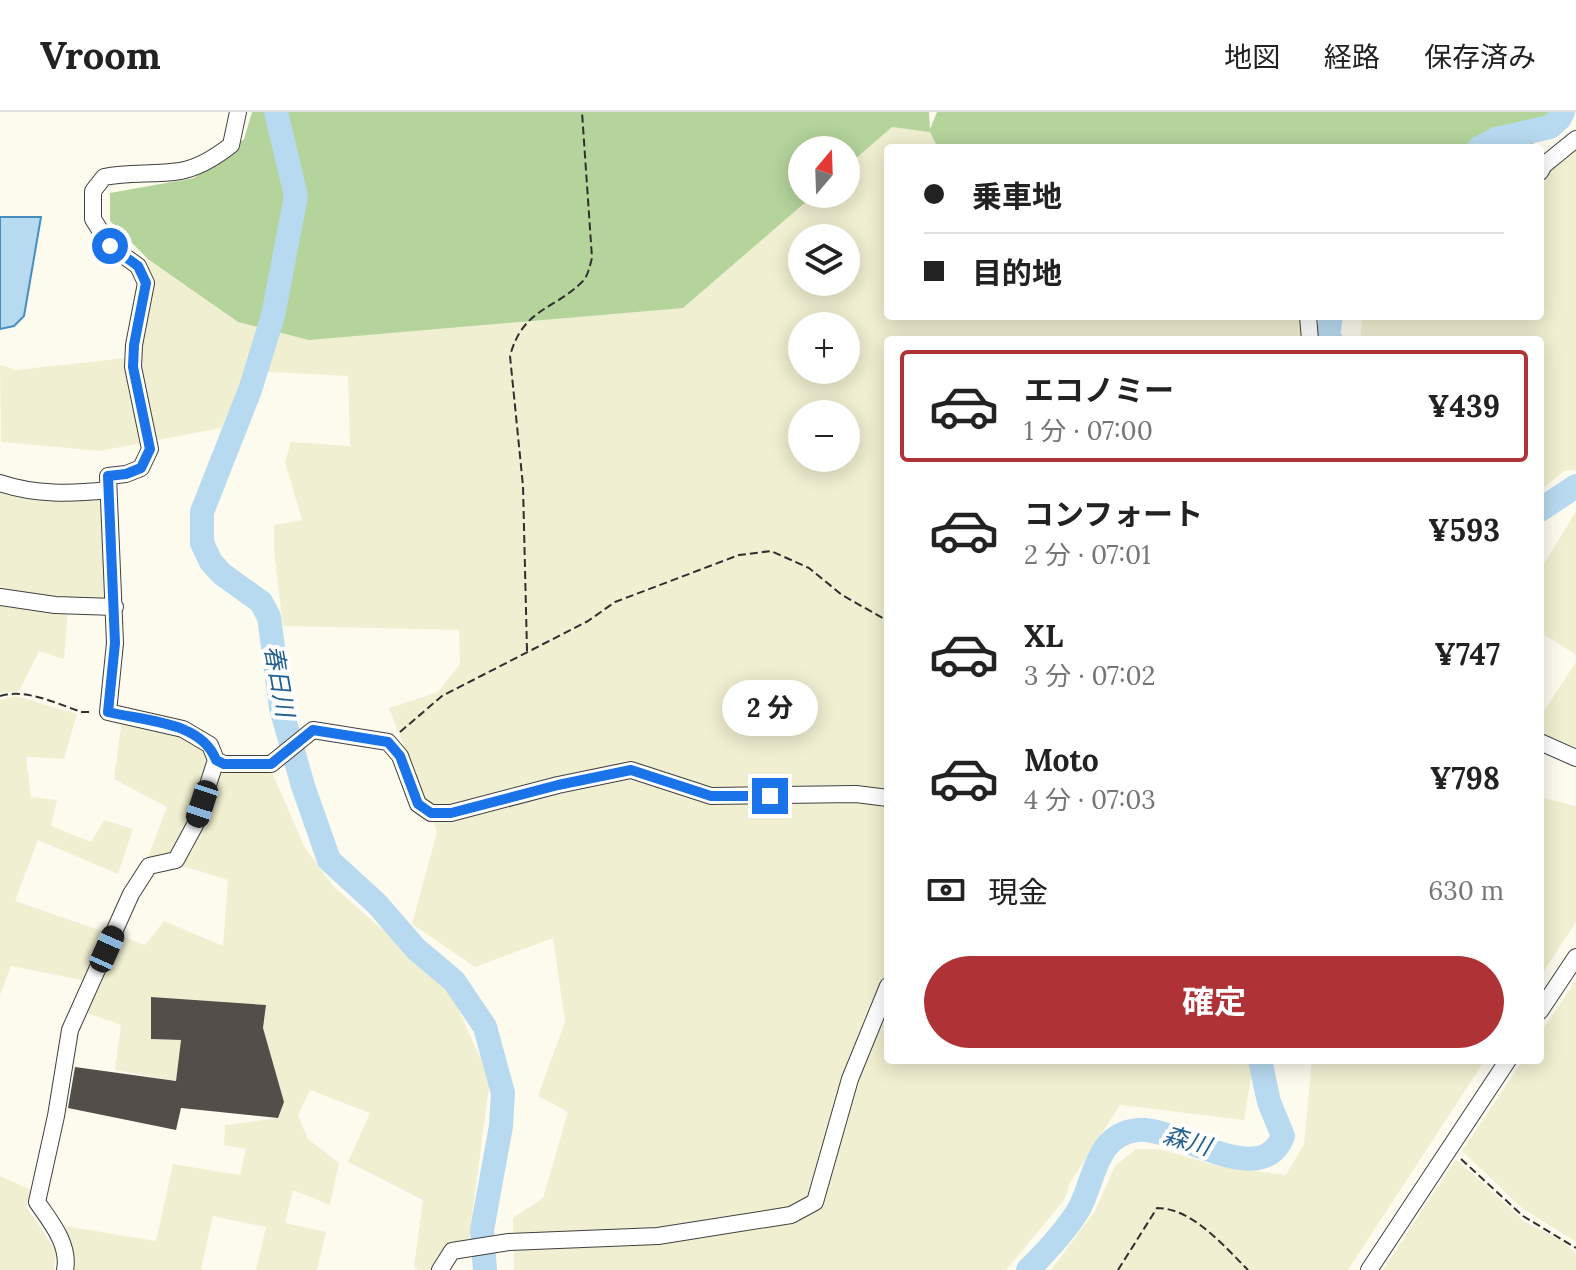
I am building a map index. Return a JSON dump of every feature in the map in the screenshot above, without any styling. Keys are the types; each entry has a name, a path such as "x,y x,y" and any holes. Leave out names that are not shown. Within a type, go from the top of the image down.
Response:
{"street":[{"path":"65,1270 68,1258 56,1229 37,1202 56,1116 70,1030 137,885 149,866 176,860 195,825 216,760 210,745 183,729 108,712 115,607 108,476 141,468 150,449 133,367 146,283 138,266 110,246 93,219 93,191 104,177 123,173 183,171 215,157 231,145 238,112"},
{"path":"1544,167 1576,139"},
{"path":"0,483 42,493 108,490"},
{"path":"0,597 55,605 115,607"},
{"path":"216,760 224,764 271,764 313,730 388,742 400,756 418,804 431,813 451,813 631,770 711,796 856,794 884,798"},
{"path":"1544,744 1576,758"},
{"path":"1544,1005 1576,957"},
{"path":"440,1270 452,1251 465,1248 509,1242 658,1236 791,1215 815,1202 850,1079 884,996"},
{"path":"1369,1270 1505,1064"}],"path":[{"path":"527,651 523,486 510,356 515,338 528,321 585,279 592,258 582,112"},
{"path":"388,742 442,696 588,621 615,602 739,555 771,551 809,568 842,595 884,619"},
{"path":"0,696 24,694 82,712 108,712"},
{"path":"1449,1149 1523,1216 1576,1248"},
{"path":"1118,1270 1157,1208 1172,1208 1191,1220 1248,1270"}],"shaded area":[{"path":"892,127 930,131 936,144 884,144 884,320 1312,320 1314,336 884,336 884,1064 1253,1064 1244,1120 1120,1105 1070,1183 1064,1200 1006,1270 514,1270 513,1218 543,1198 568,1112 538,1096 565,1022 553,938 475,967 412,924 437,832 389,708 438,692 460,664 459,630 283,626 274,525 302,520 285,462 291,442 350,446 348,376 247,371 221,428 100,451 1,442 0,365 16,370 135,357 148,260 238,322 683,308 799,208 860,208 860,155"},
{"path":"1576,147 1576,470 1564,471 1544,487 1544,336 1360,336 1362,320 1544,320 1544,182 1551,168"},
{"path":"0,487 102,495 108,604 0,591"},
{"path":"1576,513 1576,655 1544,635 1544,563"},
{"path":"0,602 68,610 64,659 39,651 19,691 0,693"},
{"path":"1576,662 1576,750 1544,736 1544,711"},
{"path":"16,696 77,714 64,759 26,757 31,797 57,800 51,826 91,842 104,820 133,829 118,874 38,840 15,901 108,933 86,981 11,966 0,995 0,700"},
{"path":"122,720 183,736 206,752 207,760 183,838 177,850 161,861 148,857 167,807 114,779"},
{"path":"226,767 272,772 304,846 333,886 449,988 490,1080 469,1239 449,1244 435,1270 418,1270 414,1267 423,1200 348,1162 370,1113 310,1090 298,1115 308,1139 339,1163 330,1205 293,1190 285,1223 326,1232 317,1270 256,1270 266,1227 213,1216 201,1269 205,1270 71,1270 73,1259 65,1226 156,1241 173,1164 240,1175 246,1149 224,1145 225,1125 278,1118 284,1102 263,1028 266,1005 151,998 151,1039 181,1040 176,1081 115,1070 121,1025 87,1013 123,937 145,945 164,921 223,946 228,880 182,866 193,849 216,774"},
{"path":"1544,798 1576,806 1576,922 1544,971"},
{"path":"1576,980 1576,1242 1522,1208 1462,1151 1520,1064 1544,1064 1544,1028"},
{"path":"1312,1064 1482,1064 1348,1270 1051,1270 1095,1211 1115,1166 1136,1149 1160,1149 1218,1166 1286,1175 1304,1144"},
{"path":"1456,1159 1525,1222 1563,1241 1576,1254 1576,1270 1383,1270"},
{"path":"0,1176 33,1191 26,1206 56,1251 54,1270 0,1270"}],"green space":[{"path":"252,112 929,112 930,129 937,112 1551,112 1533,144 936,144 930,132 892,127 860,155 860,136 788,136 788,208 799,208 683,308 309,340 238,322 149,260 110,221 110,193 194,178 244,139"}],"water":[{"path":"0,217 41,217 24,316 14,326 0,329"}],"building":[{"path":"151,997 266,1005 263,1028 284,1102 278,1118 181,1108 176,1130 68,1108 75,1067 176,1081 181,1040 151,1039"}],"waterway":[{"name":"春日川","path":"276,112 296,196 273,316 250,390 202,512 202,543 211,562 222,574 261,602 269,617 281,708 303,786 329,860 377,904 416,949 454,981 485,1027 503,1093 501,1126 482,1230 485,1270"},
{"name":"森川","path":"1487,144 1550,127 1563,112"},
{"name":"森川","path":"1328,336 1330,320"},
{"path":"1544,507 1576,486"},
{"name":"森川","path":"1028,1270 1074,1217 1098,1160 1113,1140 1124,1133 1154,1131 1237,1158 1256,1158 1272,1152 1283,1136 1269,1102 1261,1064"}],"route":[{"path":"110,246 138,266 146,283 133,367 150,449 141,468 108,476 115,607 108,712 183,729 210,745 216,760 224,764 271,764 313,730 388,742 400,756 418,804 431,813 451,813 631,770 711,796 770,796"}]}
